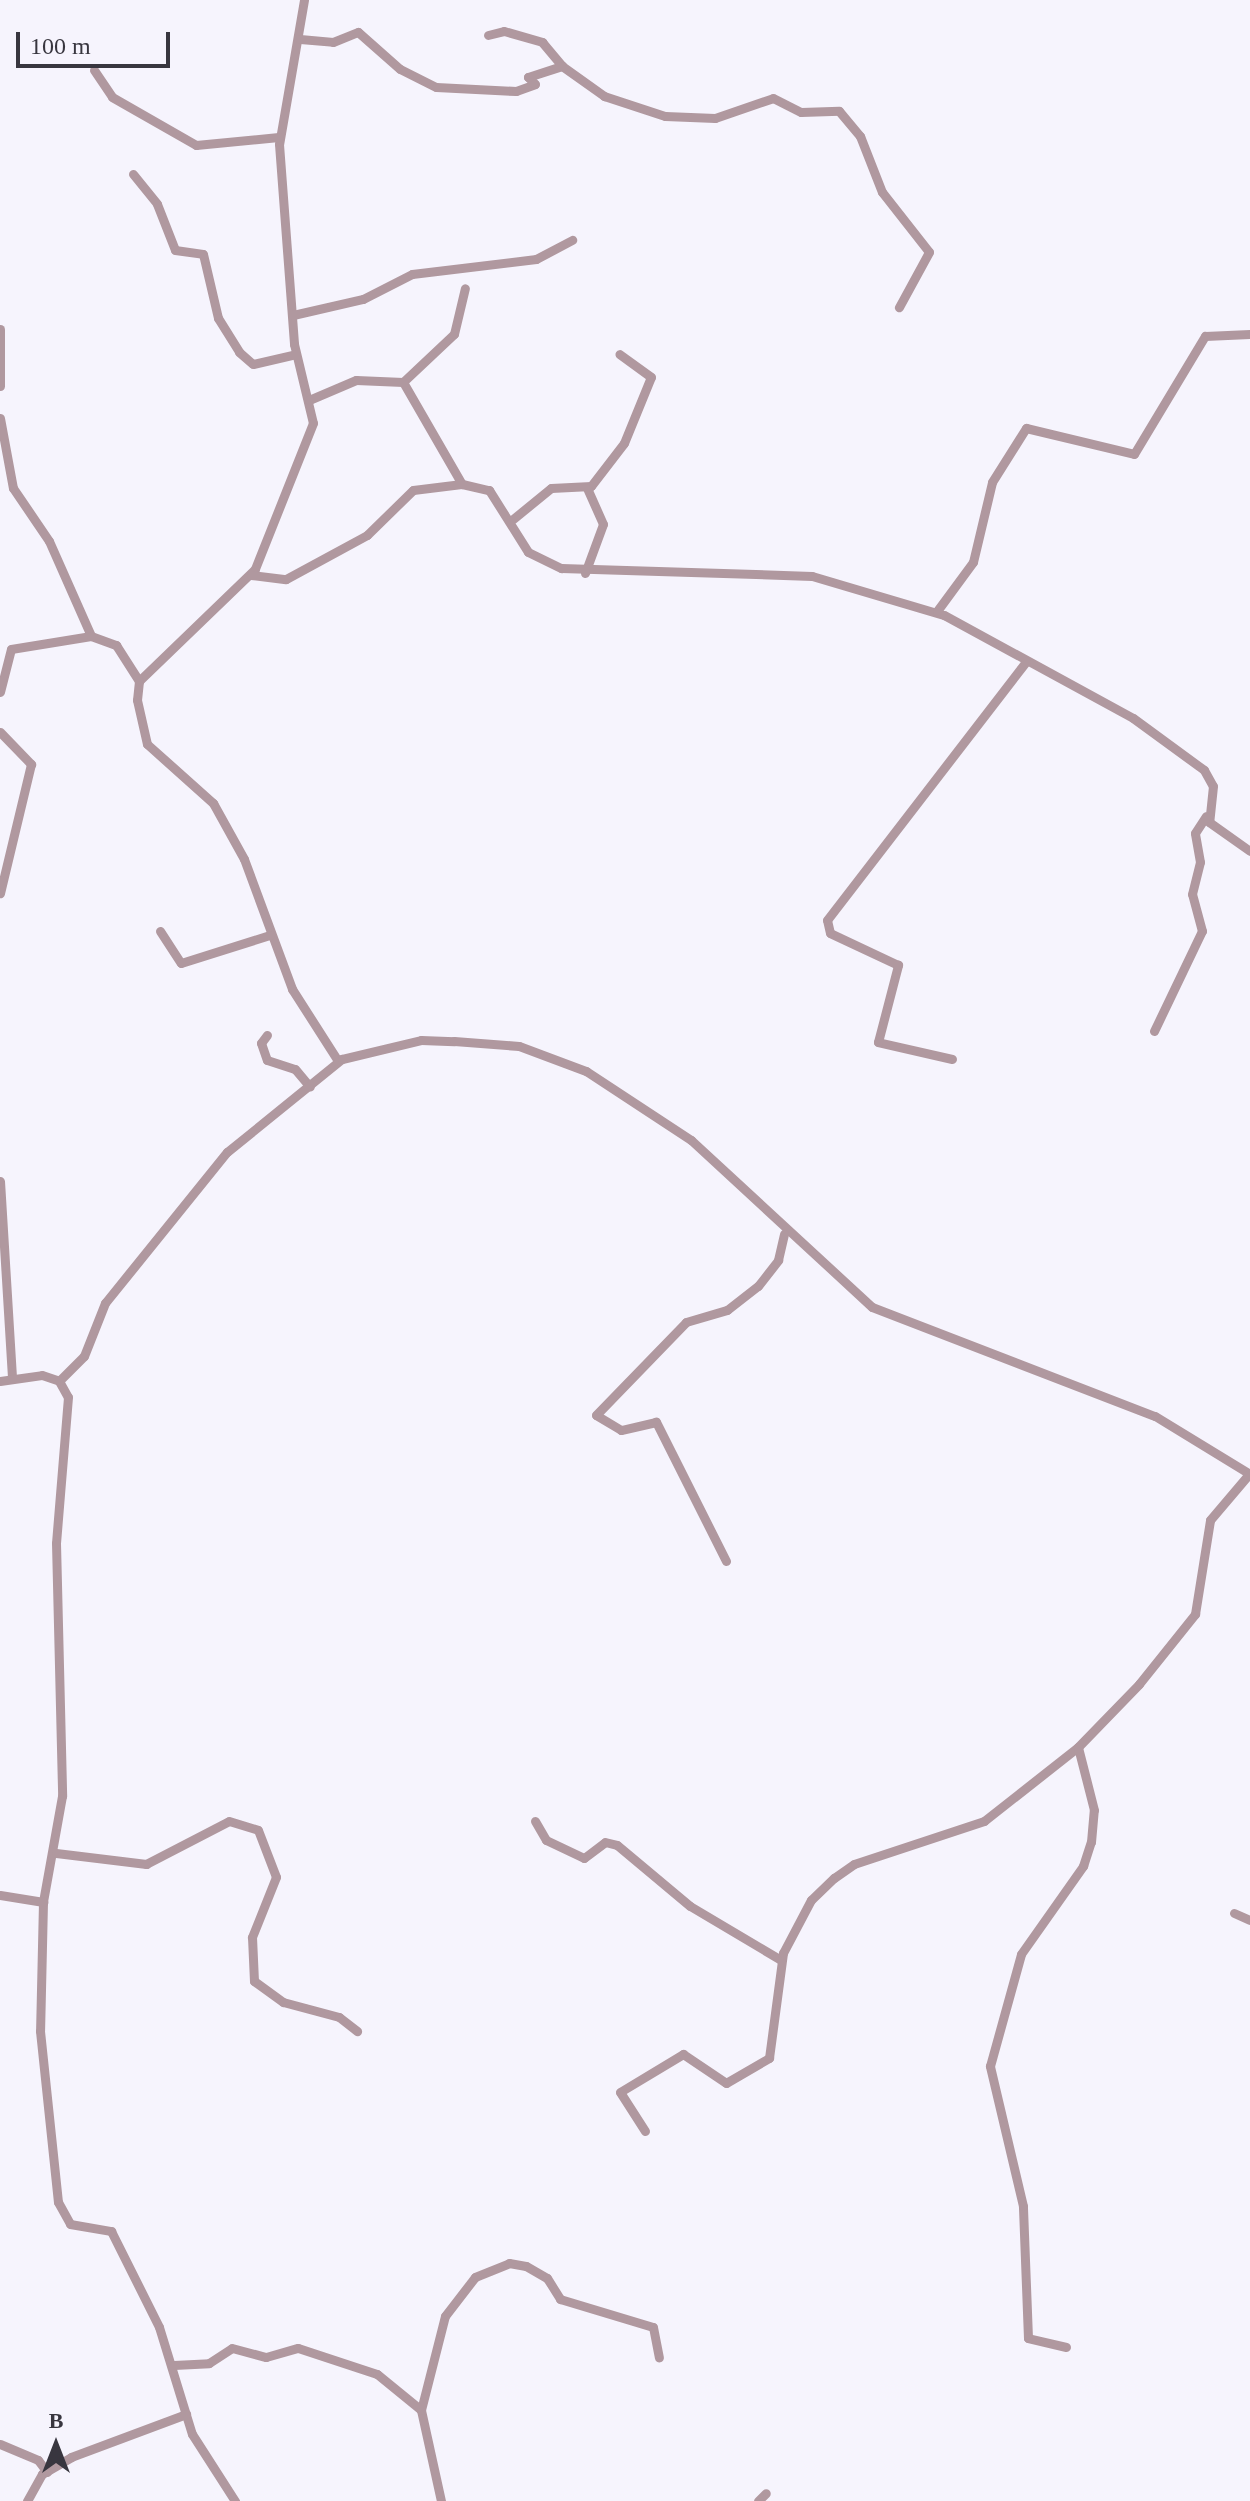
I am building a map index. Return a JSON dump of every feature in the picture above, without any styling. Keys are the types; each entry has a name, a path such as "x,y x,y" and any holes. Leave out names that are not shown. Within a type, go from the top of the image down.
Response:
{"street":[{"path":"139,681 251,575 313,423 296,354 279,137 300,39 304,0"},
{"path":"488,35 504,31 542,42 562,66 604,96 665,116 715,118 773,98 803,113 843,113 882,192 929,252 899,307"},
{"path":"300,39 333,42 358,32 400,69 451,89 516,91 535,84 528,77 562,66"},
{"path":"94,70 112,97 196,145 279,137"},
{"path":"133,174 157,204 175,250 203,254 218,318 239,352 253,364 296,354"},
{"path":"293,315 363,299 412,274 536,259 572,240"},
{"path":"309,400 356,380 403,382 454,334 465,288"},
{"path":"0,329 0,386"},
{"path":"937,611 973,562 992,482 1026,428 1134,454 1205,336 1250,334"},
{"path":"587,488 624,443 651,380 619,354"},
{"path":"403,382 462,484"},
{"path":"0,418 13,488 49,541 91,636"},
{"path":"251,575 286,579 367,535 413,490 462,484 489,490 513,519 528,552 585,573 648,568 812,576 937,611 1133,718 1204,770 1213,786 1206,816 1195,833 1200,862 1192,894 1202,931 1154,1031"},
{"path":"513,519 551,488 587,488"},
{"path":"585,573 603,524 587,488"},
{"path":"0,692 11,649 91,636 116,645 139,681 147,744 213,803 244,859 270,935 298,1000 338,1061"},
{"path":"952,1059 878,1042 898,965 830,933 827,920 1026,662"},
{"path":"0,732 31,764 0,893"},
{"path":"1206,816 1250,851"},
{"path":"160,931 181,963 270,935"},
{"path":"267,1035 261,1043 267,1060 295,1069 310,1087"},
{"path":"0,1381 12,1378 59,1381 84,1356 105,1303 190,1193 227,1152 338,1061 421,1040 533,1049 656,1113 784,1234 872,1307 1155,1416 1250,1474 1210,1520 1195,1614 1078,1747 979,1825 844,1870 811,1900 781,1960 769,2058 726,2083 688,2053 671,2061 620,2092 645,2131"},
{"path":"0,1181 12,1378"},
{"path":"726,1561 656,1422 621,1430 596,1415 686,1322 727,1310 758,1286 782,1252 784,1234"},
{"path":"59,1381 68,1397 56,1543 56,1853 43,1902 40,2031 58,2202 70,2224 111,2231 174,2365 186,2414 235,2501"},
{"path":"1066,2347 1028,2338 1025,2217 990,2066 1021,1954 1083,1866 1091,1842 1094,1810 1078,1747"},
{"path":"56,1853 146,1864 199,1843 229,1821 258,1830 276,1877 252,1937 254,1981 283,2002 339,2017 357,2031"},
{"path":"535,1821 546,1840 584,1858 605,1842 617,1845 690,1906 781,1960"},
{"path":"0,1895 43,1902"},
{"path":"1234,1913 1250,1920"},
{"path":"441,2501 421,2410 437,2335 456,2297 475,2277 509,2263 547,2278 560,2299 653,2327 659,2357"},
{"path":"174,2365 209,2363 236,2347 266,2357 298,2348 377,2374 421,2410"},
{"path":"27,2501 47,2472 127,2432 186,2414"},
{"path":"0,2444 38,2460 47,2472"},
{"path":"758,2501 766,2493"}]}
